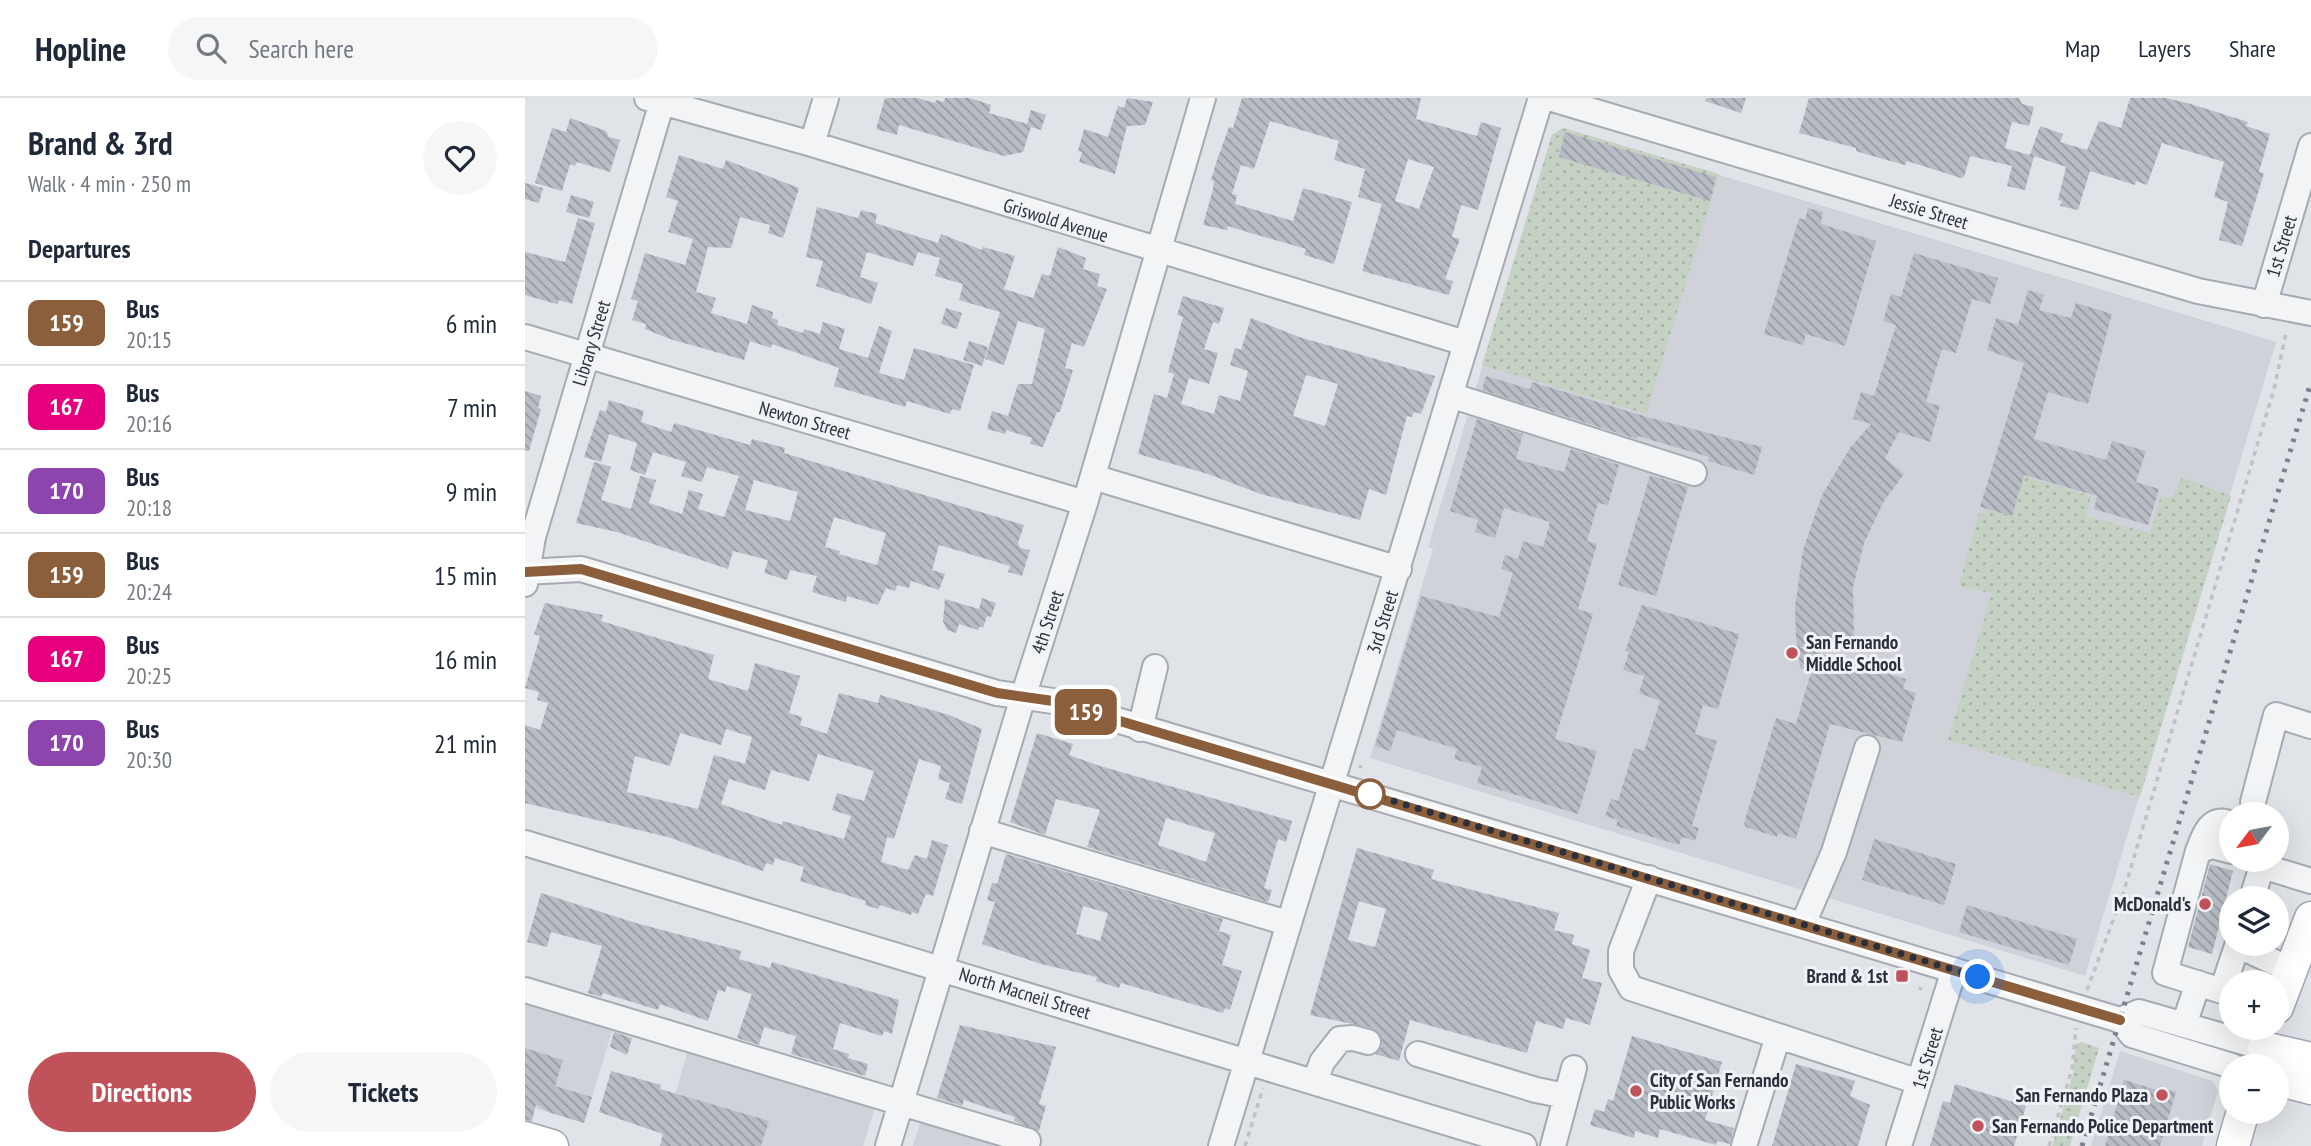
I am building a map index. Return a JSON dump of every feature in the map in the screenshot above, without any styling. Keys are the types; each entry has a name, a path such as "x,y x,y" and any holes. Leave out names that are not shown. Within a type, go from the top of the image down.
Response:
{"main road":[{"path":"2289,970 2311,918"},
{"path":"2264,1047 2311,1059"},
{"path":"2289,1082 2311,1088"},
{"path":"2233,1146 2239,1124"},
{"path":"525,1138 552,1146"}],"street":[{"path":"812,145 826,98"},
{"name":"4th Street","path":"888,1146 1023,697 1093,477 1203,98"},
{"name":"3rd Street","path":"1221,1146 1541,98"},
{"name":"Jessie Street","path":"1549,98 2197,291 2311,313"},
{"name":"Griswold Avenue","path":"655,100 1465,343"},
{"name":"Library Street","path":"526,576 533,537 587,356 655,100"},
{"name":"1st Street","path":"2264,305 2311,146"},
{"name":"Newton Street","path":"525,337 1085,503"},
{"path":"1450,395 1694,473"},
{"path":"1093,477 1399,569"},
{"path":"526,576 581,569 997,693 1053,701 2120,1020 2132,1035 2219,1062"},
{"path":"1140,729 1155,667"},
{"path":"2253,802 2276,715 2311,726"},
{"path":"1803,924 1834,852 1867,748"},
{"path":"2219,822 2207,829 2198,851 2165,973 2222,990 2233,956"},
{"path":"982,831 1287,923"},
{"name":"North Macneil Street","path":"525,844 1524,1146"},
{"path":"2198,851 2212,846 2219,848"},
{"path":"2284,872 2311,881"},
{"path":"1650,878 1621,951 1621,970 1631,988 1919,1082"},
{"path":"2261,956 2289,970"},
{"name":"1st Street","path":"1899,1146 1954,970"},
{"path":"2184,1025 2197,983"},
{"path":"525,990 1028,1141"},
{"path":"2120,1020 2139,1012 2264,1047"},
{"path":"1744,1146 1778,1036"},
{"path":"1315,1082 1322,1062 1340,1039 1353,1038 1368,1042"},
{"path":"1417,1054 1536,1090 1566,1096"},
{"path":"1553,1146 1574,1068"}],"path":[{"path":"2089,985 2123,894 2270,403 2286,333"},
{"path":"2049,1146 2072,1069 2075,1033"},
{"path":"1245,1146 1262,1088"}],"shaded area":[{"name":"San Fernando Middle School","path":"1563,128 2276,342 2085,976 1370,758 1433,549 1428,547 1552,135"},
{"path":"525,998 614,1025 584,1123 525,1105"},
{"path":"689,1047 876,1104 863,1146 660,1146"},
{"name":"San Fernando Plaza","path":"2120,1051 2213,1081 2218,1091 2202,1146 2091,1146"},
{"path":"922,1116 996,1140 994,1146 913,1146"}],"green space":[{"path":"1563,128 1719,174 1646,414 1482,365 1552,135"},
{"path":"2023,476 2091,496 2086,516 2150,533 2161,496 2172,498 2182,477 2231,496 2140,797 1948,740 1992,593 1959,586 1979,512 1985,514 1986,509 2012,516"},
{"path":"2082,1042 2099,1048 2070,1146 2052,1146 2073,1074 2076,1044"}],"building":[{"path":"885,98 917,98 935,103 936,100 944,102 945,98 970,98 991,105 989,113 1027,124 1031,110 1046,115 1041,130 1031,127 1023,152 1004,156 899,125 897,135 876,129"},
{"path":"1127,98 1153,102 1145,125 1127,126 1115,174 1079,162 1082,152 1078,151 1084,129 1108,137 1118,106 1124,108"},
{"path":"1242,98 1421,98 1416,119 1477,136 1481,122 1501,128 1478,210 1461,205 1452,237 1460,239 1445,279 1453,281 1449,295 1362,271 1382,204 1358,197 1365,169 1334,160 1339,141 1270,121 1254,169 1241,165 1232,194 1237,195 1235,204 1293,221 1303,188 1352,202 1334,264 1304,255 1306,249 1228,226 1227,230 1203,225 1213,189 1214,181 1211,180 1216,163 1229,127 1233,128","holes":["1408,159 1434,167 1419,209 1395,201"]},
{"path":"1706,98 1746,98 1741,113 1705,101"},
{"path":"1809,98 2019,98 2022,104 2034,107 2029,126 2012,122 2005,148 2030,155 2040,126 2063,134 2060,142 2087,150 2099,121 2121,128 2130,98 2166,98 2191,104 2248,122 2246,126 2270,134 2259,172 2264,173 2242,246 2219,240 2228,202 2214,197 2224,162 2162,143 2147,185 2136,181 2135,185 2090,171 2078,210 2060,206 2062,201 2058,200 2066,167 2034,156 2025,190 2007,186 2012,166 1970,156 1964,177 1961,178 1907,161 1905,165 1856,151 1856,148 1799,133"},
{"path":"570,118 606,131 609,137 620,140 610,172 577,162 575,166 570,164 562,191 535,183 552,128 566,132"},
{"path":"1565,132 1716,177 1710,201 1559,157"},
{"path":"679,155 723,169 726,160 799,188 783,238 768,233 770,225 740,217 731,248 708,247 696,292 716,298 711,313 747,324 752,305 773,312 772,318 778,320 777,325 803,333 804,329 820,334 823,322 845,329 839,349 868,358 879,326 892,331 879,373 904,380 914,348 974,365 960,411 952,409 950,414 907,401 905,407 834,386 839,368 772,344 771,348 750,341 744,360 670,339 645,329 646,324 632,320 638,301 631,299 645,253 685,265 693,239 668,232 678,201 666,197"},
{"path":"525,183 543,188 539,203 525,199"},
{"path":"571,195 594,202 589,218 566,212"},
{"path":"817,207 858,218 861,210 877,214 875,223 938,243 941,234 982,250 983,247 1015,256 1004,289 1033,298 1042,274 1050,276 1058,247 1086,258 1083,269 1100,274 1097,286 1107,289 1084,347 1072,343 1065,368 1073,370 1060,412 1057,412 1043,447 1030,444 1032,438 1006,430 1005,434 987,429 992,411 1008,416 1018,384 1032,384 1045,329 1018,321 1004,365 985,359 1000,312 959,300 963,284 935,276 940,258 918,252 913,266 867,252 860,277 878,283 871,304 816,286 823,261 806,257"},
{"path":"1808,208 1823,212 1821,224 1876,241 1845,346 1806,334 1803,345 1764,334 1799,218 1805,220"},
{"path":"578,218 595,223 572,304 559,300 558,304 525,295 525,252 565,262"},
{"path":"1914,253 1998,278 1990,304 1972,299 1956,353 1942,349 1926,402 1940,406 1930,442 1899,432 1885,458 1904,474 1884,501 1864,543 1853,587 1854,641 1799,647 1906,679 1903,689 1916,693 1902,742 1830,724 1796,839 1778,833 1777,837 1746,827 1744,823 1776,718 1796,724 1811,672 1800,668 1796,636 1795,607 1803,550 1822,495 1850,448 1871,424 1853,419 1861,392 1874,396 1896,325 1883,321 1891,294 1901,297"},
{"path":"2028,290 2044,295 2039,310 2071,318 2076,303 2112,314 2088,404 2048,392 2034,439 2106,460 2112,441 2146,451 2136,482 2159,489 2148,525 2094,509 2097,496 2024,475 2012,516 1980,507 2024,363 1987,350 1996,318 2018,325"},
{"path":"1183,296 1224,308 1219,324 1213,322 1204,349 1218,353 1209,384 1189,378 1181,404 1214,414 1219,395 1240,401 1248,371 1230,365 1235,348 1241,350 1251,318 1299,337 1435,376 1421,414 1414,412 1412,417 1407,416 1386,495 1369,489 1360,520 1261,494 1208,474 1138,454 1154,394 1167,398 1174,374 1168,372 1183,317 1177,315","holes":["1306,375 1338,384 1325,426 1293,416"]},
{"path":"946,308 962,313 957,329 941,324"},
{"path":"969,341 988,347 982,366 963,360"},
{"path":"1486,376 1530,389 1532,382 1647,417 1762,447 1754,475 1708,461 1709,457 1638,436 1637,439 1482,390"},
{"path":"525,391 541,396 538,408 541,409 529,451 525,451"},
{"path":"609,400 644,411 641,422 671,432 674,423 750,445 752,439 785,448 784,453 1024,525 1018,543 1020,548 1030,550 1022,576 1008,572 1010,566 939,545 932,570 945,574 939,590 911,581 909,588 897,585 895,591 886,588 878,605 847,596 846,602 812,592 817,576 790,570 787,580 764,573 768,560 733,551 728,569 617,532 576,523 594,462 611,467 601,500 631,509 640,476 656,480 649,503 682,514 689,490 703,494 698,509 724,517 739,476 707,467 702,482 681,476 686,462 653,452 645,475 630,470 637,443 609,434 601,462 584,457 600,410 606,412","holes":["754,480 798,492 790,521 745,510","834,517 886,533 877,565 825,547"]},
{"path":"1477,419 1523,434 1516,459 1564,472 1571,449 1619,465 1608,505 1598,503 1587,541 1597,544 1578,609 1593,614 1555,739 1597,751 1578,814 1477,783 1482,767 1454,759 1457,749 1397,730 1390,751 1375,746 1421,596 1499,617 1513,573 1501,569 1505,555 1518,559 1523,541 1543,547 1550,522 1504,508 1495,538 1475,532 1478,520 1450,511"},
{"path":"1650,475 1688,487 1656,596 1618,585"},
{"path":"982,598 996,603 983,628 980,626 978,630 959,624 956,633 947,630 943,621 945,599 979,609"},
{"path":"545,603 603,615 601,621 714,655 708,679 748,691 755,663 800,676 789,713 802,717 800,725 827,734 839,693 878,703 880,695 949,715 982,729 962,804 945,799 950,783 938,779 941,766 919,759 894,839 887,837 881,862 908,870 915,855 927,859 932,840 948,845 933,896 926,894 918,914 912,912 911,915 880,905 878,909 865,905 866,901 800,881 804,867 775,858 773,865 766,863 763,871 668,837 525,803 525,725 540,730 548,703 537,700 539,692 525,688 540,636 534,634","holes":["726,729 752,737 745,764 714,755 698,809 627,792 635,756 670,766 680,733 721,745","818,754 874,771 864,801 837,793 832,810 851,816 844,839 783,821 782,825 721,804 729,779 765,790 771,770 809,781"]},
{"path":"1642,605 1739,634 1718,709 1703,705 1695,734 1717,741 1692,826 1699,828 1695,841 1682,837 1679,845 1616,826 1618,820 1605,816 1611,799 1618,801 1634,748 1644,751 1660,701 1639,693 1644,676 1623,670 1629,652 1625,651"},
{"path":"1037,733 1073,744 1069,755 1100,766 1292,821 1286,842 1278,839 1264,888 1272,890 1268,902 1087,847 1100,810 1056,799 1045,835 1010,822","holes":["1166,818 1215,833 1206,862 1158,845"]},
{"path":"1874,839 1956,864 1944,905 1862,880"},
{"path":"1357,848 1434,870 1431,879 1559,913 1554,930 1574,935 1572,944 1590,950 1582,978 1602,983 1590,1025 1566,1018 1563,1029 1536,1021 1527,1053 1410,1020 1399,1061 1375,1054 1382,1046 1382,1039 1372,1028 1310,1015","holes":["1359,901 1386,909 1375,947 1348,940"]},
{"path":"1006,854 1223,919 1219,931 1231,935 1222,965 1242,971 1230,1010 1225,1008 1223,1013 1121,983 1119,988 1096,981 1097,977 1041,964 982,944 995,902 987,900 992,883 997,884","holes":["1083,906 1108,913 1100,941 1076,934"]},
{"path":"2210,864 2219,867 2219,872 2233,872 2229,886 2219,886 2219,926 2212,954 2188,947"},
{"path":"541,893 636,923 741,951 739,959 770,968 772,962 899,1000 892,1034 884,1031 882,1036 840,1023 833,1049 849,1054 848,1058 868,1064 865,1076 791,1054 796,1036 764,1027 759,1045 737,1038 752,994 727,986 725,992 718,990 708,1021 660,1004 658,1010 603,993 601,997 588,993 602,946 551,932 547,947 527,942"},
{"path":"1967,905 2077,939 2069,965 1959,932"},
{"path":"960,1025 1056,1047 1039,1104 1046,1106 1039,1131 1014,1121 1015,1117 964,1100 962,1106 937,1098"},
{"path":"614,1032 632,1038 627,1055 610,1047"},
{"name":"City of San Fernando Public Works","path":"1632,1036 1722,1062 1705,1120 1734,1128 1730,1144 1717,1141 1716,1145 1660,1129 1658,1138 1635,1131 1634,1138 1590,1125 1595,1109 1604,1112 1608,1099 1613,1101"},
{"path":"525,1048 563,1060 555,1086 592,1097 584,1123 548,1112 536,1104 532,1121 525,1120"},
{"path":"1796,1064 1855,1081 1850,1096 1870,1105 1858,1146 1772,1146"},
{"path":"611,1071 661,1085 660,1089 769,1121 761,1146 660,1146 663,1134 599,1112"},
{"path":"2124,1080 2157,1090 2158,1087 2176,1092 2160,1146 2105,1146"},
{"name":"San Fernando Police Department","path":"1955,1084 2026,1106 2014,1146 1930,1146 1943,1101 1950,1103"}],"railway":[{"path":"2082,1146 2311,382"}],"bus line":[{"name":"159","path":"525,572 581,569 997,693 1053,701 2120,1020"}],"place":[{"name":"San Fernando Middle School","path":"1792,653"},
{"name":"McDonald's","path":"2205,904"},
{"name":"Brand & 1st","path":"1902,976"},
{"name":"City of San Fernando Public Works","path":"1636,1091"},
{"name":"San Fernando Plaza","path":"2162,1095"},
{"name":"San Fernando Police Department","path":"1978,1126"}],"route":[{"path":"1370,794 1978,977"}]}
